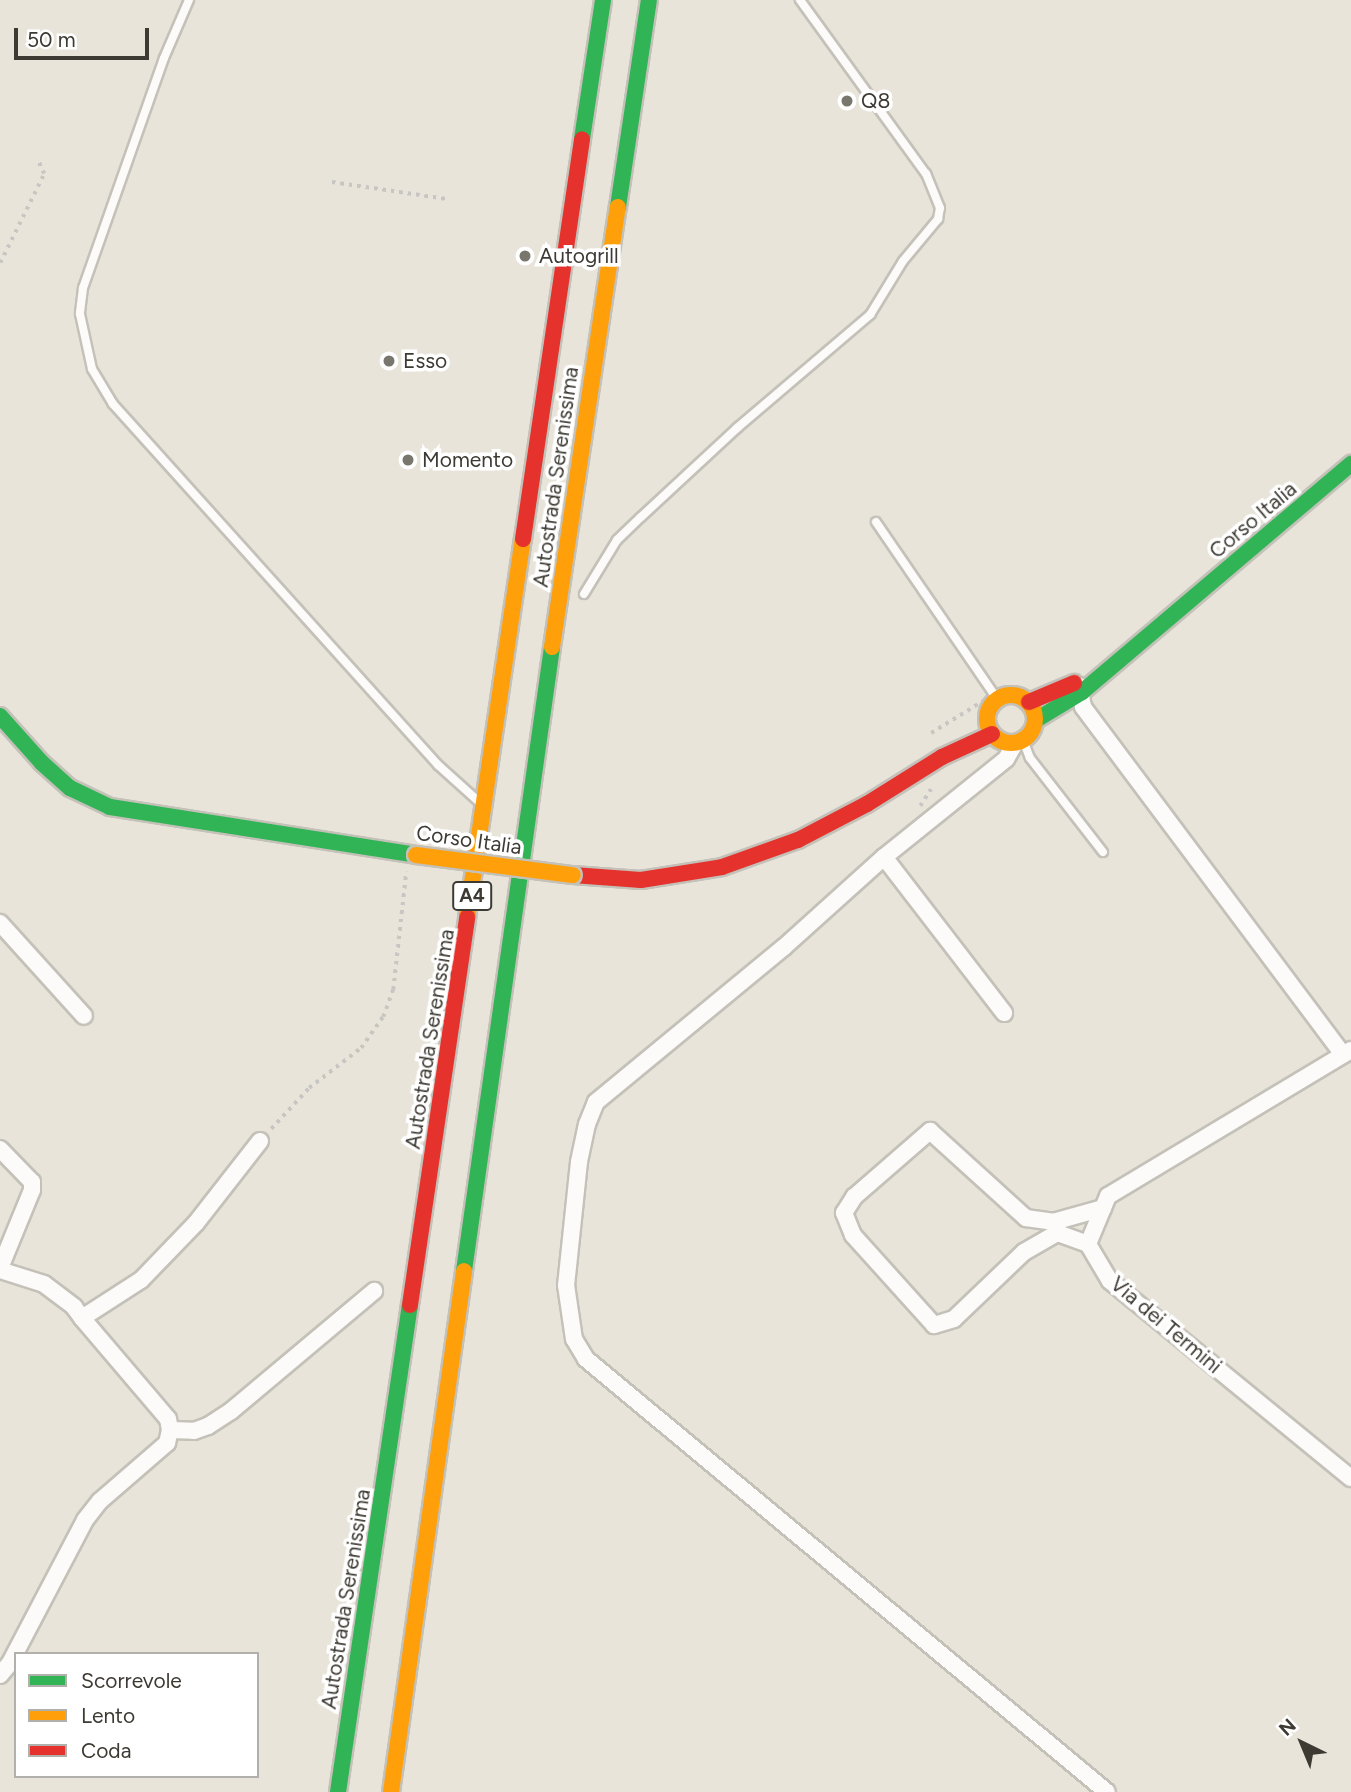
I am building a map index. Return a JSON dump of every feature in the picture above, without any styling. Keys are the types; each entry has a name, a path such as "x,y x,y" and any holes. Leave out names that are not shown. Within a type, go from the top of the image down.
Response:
{"main road":[{"name":"Autostrada Serenissima","path":"338,1792 486,808 603,0"},
{"name":"Autostrada Serenissima","path":"391,1792 527,816 649,0"},
{"name":"Corso Italia","path":"1019,741 1034,728 1036,720 1183,607 1351,464"},
{"name":"Corso Italia","path":"0,716 42,763 70,788 110,807 411,861 640,880 722,867 798,840 867,804 989,726 991,704 995,696 1010,694 1029,702 1079,687"},
{"path":"1029,702 1036,720"},
{"path":"989,726 1002,742 1019,741"}],"street":[{"path":"1079,687 1083,707 1347,1052 1108,1196 1103,1208 1088,1244 1057,1233 1024,1252 954,1319 934,1325 853,1235 844,1213 854,1197 930,1131 1026,1218 1053,1222 1103,1208"},
{"path":"1019,741 1006,759 884,857 784,947 596,1102 586,1124 579,1162 566,1285 574,1339 586,1359 1107,1792"},
{"path":"884,857 1004,1013"},
{"path":"0,923 84,1016"},
{"path":"82,1318 141,1280 196,1223 260,1141"},
{"path":"0,1149 32,1182 32,1190 0,1269 44,1284 74,1307 158,1404 168,1419 170,1430 167,1443 156,1456 100,1501 85,1520 16,1652"},
{"name":"Via dei Termini","path":"1088,1244 1110,1281 1351,1478"},
{"path":"170,1430 194,1431 219,1419 374,1291"},
{"path":"0,1675 14,1655"}],"lane":[{"path":"189,0 164,58 83,288 80,314 92,369 113,404 438,765 486,808"},
{"path":"584,594 617,540 737,428 870,315 903,261 938,219 940,208 926,174 800,0"},
{"path":"876,522 995,696"},
{"path":"1019,741 1102,852"}],"path":[{"path":"0,263 44,174 38,161"},
{"path":"332,182 447,199"},
{"path":"931,733 995,696"},
{"path":"260,1141 309,1088 361,1048 383,1017 393,990 411,861"}],"traffic: fast":[{"path":"582,139 603,0"},
{"path":"618,207 649,0"},
{"path":"1036,720 1082,692 1351,464"},
{"path":"464,1271 552,647"},
{"path":"0,716 42,763 70,788 110,807 416,855"},
{"path":"338,1792 410,1305"}],"traffic: slow":[{"path":"552,647 618,207"},
{"path":"467,917 523,539"},
{"path":"1011,695 1020,696 1028,702 1034,710 1035,719 1034,728 1028,736 1020,742 1011,743 1002,742 994,736 988,728 987,719 988,710 994,702 1002,696 1011,695"},
{"path":"416,855 573,875"},
{"path":"391,1792 464,1271"}],"traffic: jam":[{"path":"523,539 582,139"},
{"path":"1029,702 1074,683"},
{"path":"573,875 641,880 722,867 798,840 867,804 942,757 992,734"},
{"path":"410,1305 467,917"}],"place":[{"name":"Q8","path":"847,101"},
{"name":"Autogrill","path":"525,256"},
{"name":"Esso","path":"389,361"},
{"name":"Momento","path":"408,460"}]}
